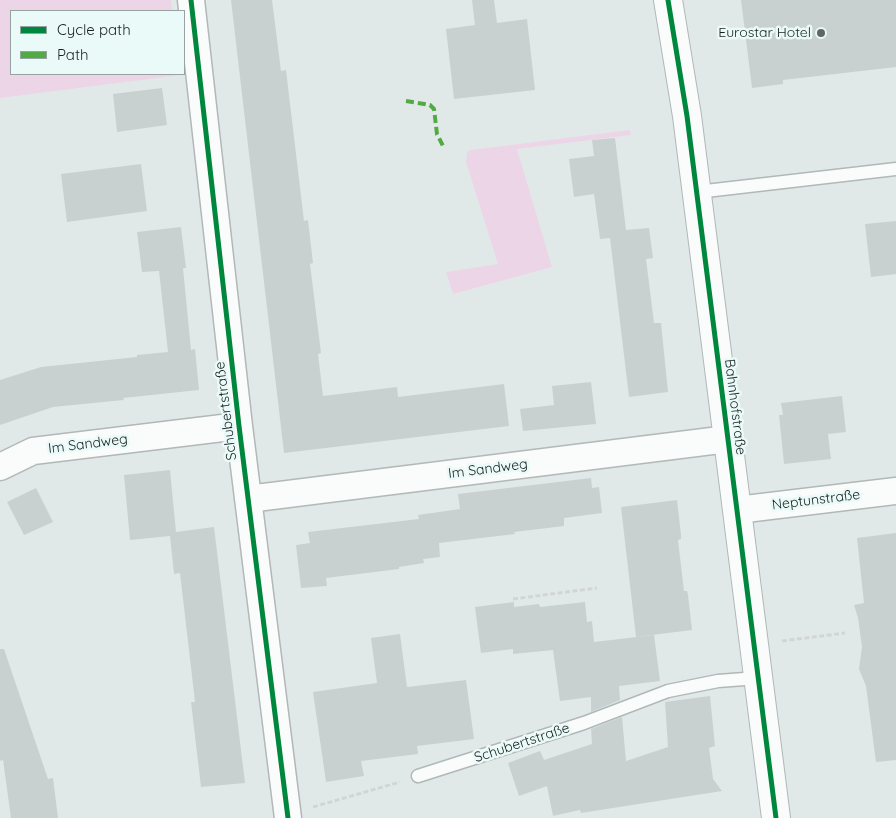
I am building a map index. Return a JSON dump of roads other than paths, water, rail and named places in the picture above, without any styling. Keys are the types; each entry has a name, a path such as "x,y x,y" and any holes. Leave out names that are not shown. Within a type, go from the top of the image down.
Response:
{"main road":[{"name":"Bahnhofstraße","path":"668,0 687,116 776,818"}],"street":[{"name":"Schubertstraße","path":"191,0 239,426 288,816"},
{"name":"Im Sandweg","path":"0,468 33,451 239,426"},
{"name":"Im Sandweg","path":"248,499 728,439"},
{"name":"Neptunstraße","path":"737,510 896,491"}],"lane":[{"path":"696,192 896,169"},
{"name":"Schubertstraße","path":"418,776 584,723 668,691 718,681 758,678"}],"place":[{"name":"Eurostar Hotel","path":"821,33"}]}
